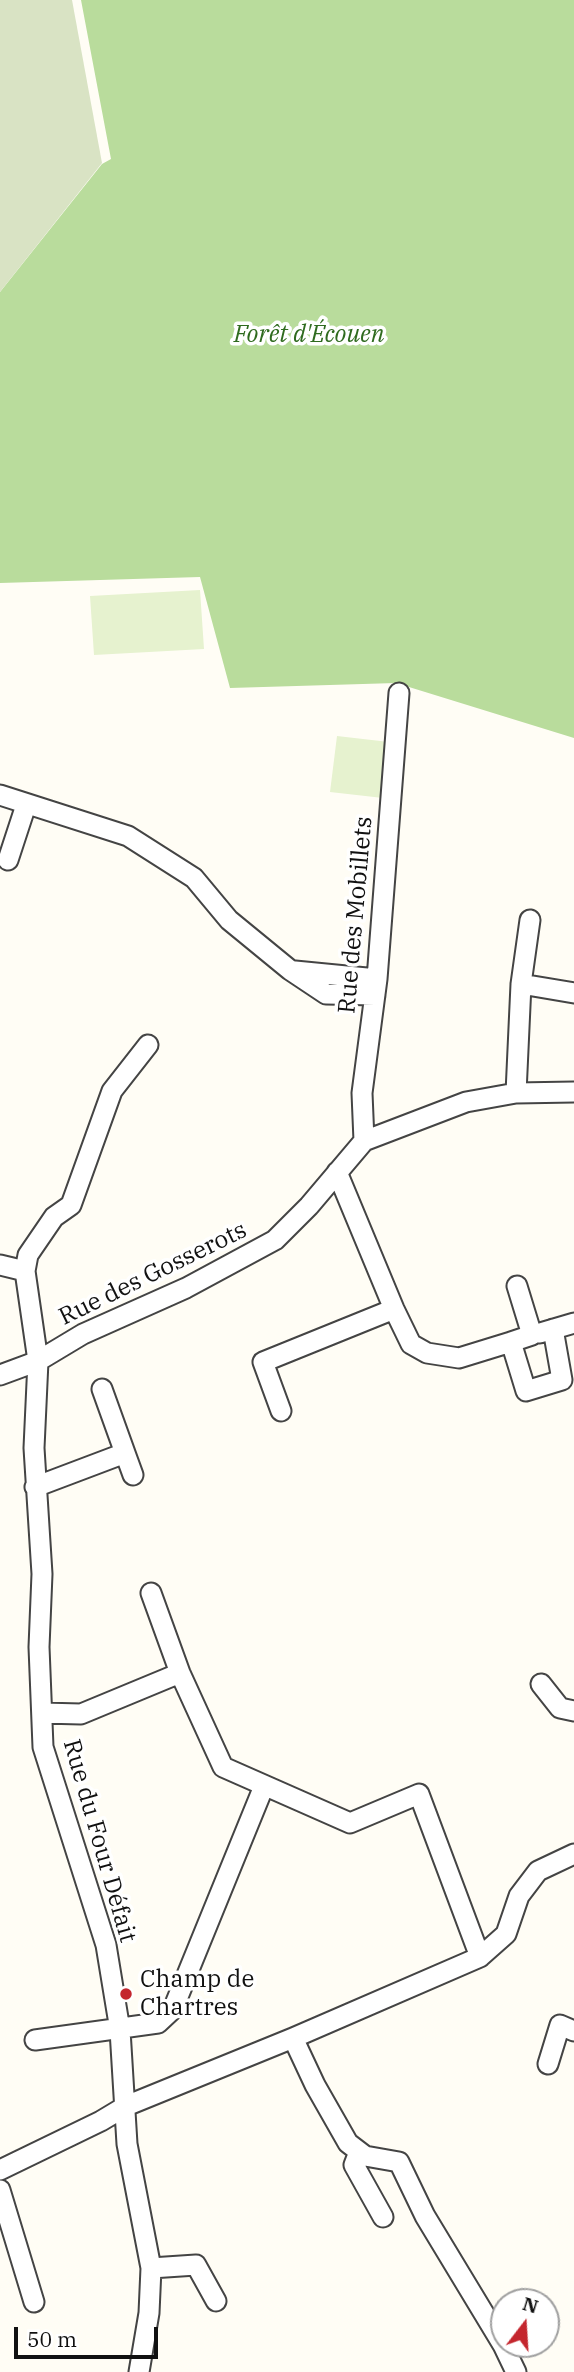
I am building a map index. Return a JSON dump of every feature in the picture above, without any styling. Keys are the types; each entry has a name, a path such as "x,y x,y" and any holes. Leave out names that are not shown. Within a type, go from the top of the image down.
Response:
{"street":[{"name":"Rue des Mobillets","path":"364,1141 362,1093 376,987 399,693"},
{"path":"0,795 128,836 194,878 229,920 290,970 376,987"},
{"path":"8,860 26,805"},
{"path":"516,1093 521,984 530,920"},
{"path":"521,984 574,993"},
{"path":"0,1265 26,1271 28,1255 54,1217 71,1205 112,1091 148,1045"},
{"name":"Rue des Gosserots","path":"0,1375 38,1361 83,1334 186,1288 275,1240 309,1206 364,1141 466,1102 516,1093 574,1092"},
{"path":"337,1172 411,1344 427,1353 459,1359 574,1323"},
{"name":"Rue du Four Défait","path":"26,1271 38,1361 34,1448 42,1574 39,1647 43,1747 106,1945 120,2030 127,2144 151,2268 149,2313 139,2372"},
{"path":"516,1286 532,1335"},
{"path":"281,1411 263,1362 394,1309"},
{"path":"511,1342 526,1391 547,1385 562,1380 553,1329"},
{"path":"102,1389 134,1475"},
{"path":"35,1487 125,1453"},
{"path":"151,1593 180,1673 223,1767 349,1823 419,1794 480,1957"},
{"path":"42,1713 81,1714 180,1673"},
{"path":"541,1684 560,1708 574,1711"},
{"path":"35,2040 158,2023 173,2009 264,1786"},
{"path":"0,2170 101,2122 126,2106 293,2038 480,1957 506,1934 519,1896 538,1871 574,1854"},
{"path":"548,2064 560,2025 574,2031"},
{"path":"293,2038 315,2085 348,2143 365,2156 399,2162 425,2216 503,2345 516,2372"},
{"path":"359,2152 354,2165 383,2217"},
{"path":"0,2190 34,2302"},
{"path":"151,2268 196,2265 216,2301"}],"green space":[{"path":"0,0 72,0 102,163 0,292"},
{"name":"Forêt d'Écouen","path":"81,0 574,0 574,738 396,683 230,688 200,577 0,583 0,292 102,164 111,159"},
{"path":"200,590 204,649 94,655 90,596"},
{"path":"337,736 389,742 383,798 330,792"}],"place":[{"name":"Champ de Chartres","path":"126,1994"}]}
